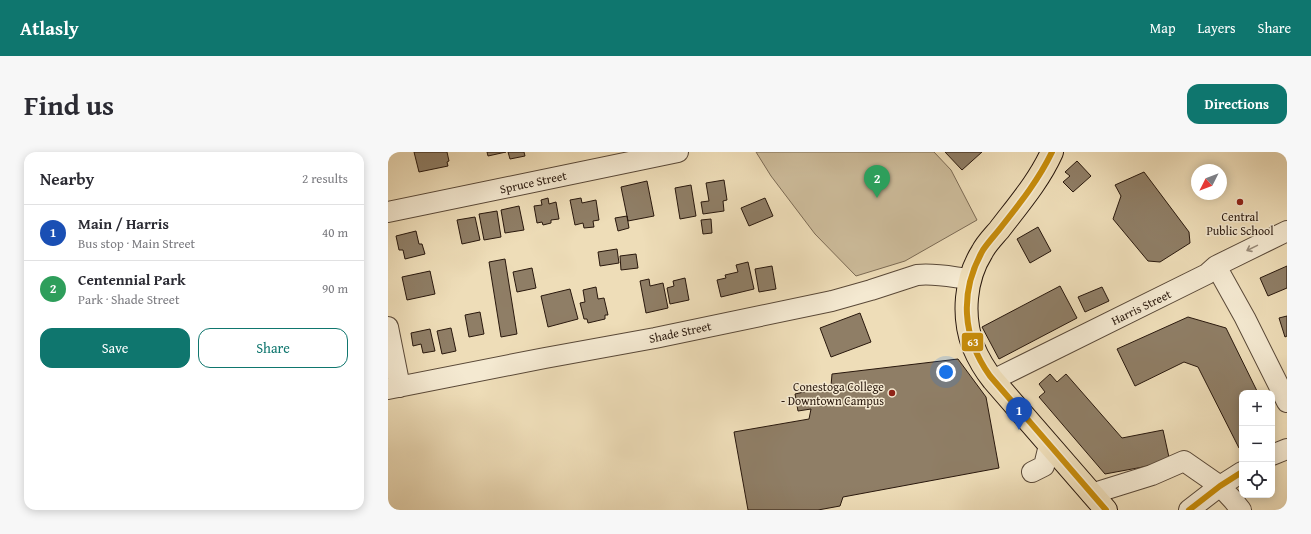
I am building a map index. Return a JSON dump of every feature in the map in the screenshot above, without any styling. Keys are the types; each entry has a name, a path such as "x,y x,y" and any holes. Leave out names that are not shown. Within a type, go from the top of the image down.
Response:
{"main road":[{"path":"1052,152 1046,166 1036,181 982,252 969,279 966,302 968,322 973,346 993,380 1098,502"}],"street":[{"name":"Spruce Street","path":"388,212 678,152"},
{"name":"Harris Street","path":"993,380 1207,274 1216,266 1287,231"},
{"path":"1216,266 1245,318 1280,371 1287,402"},
{"name":"Shade Street","path":"394,388 565,354 655,338 832,301 917,275 940,275 969,279"},
{"path":"388,327 394,388"},
{"path":"1032,472 1044,466 1049,445"},
{"path":"1275,454 1287,449"},
{"path":"1098,502 1184,461 1220,486 1241,510"},
{"path":"1190,510 1220,486 1239,474"}],"shaded area":[{"path":"756,152 934,152 951,170 977,220 905,261 856,276 815,234 771,176"}],"building":[{"path":"414,152 447,152 449,161 447,162 448,166 419,172"},
{"path":"487,152 506,152 488,156"},
{"path":"508,152 524,152 525,156 510,159"},
{"path":"945,152 982,152 962,170"},
{"path":"1077,161 1091,176 1073,192 1063,182 1070,176 1065,172"},
{"path":"1144,172 1189,232 1190,243 1160,262 1148,261 1113,219 1121,196 1115,185"},
{"path":"724,180 727,200 723,201 724,211 703,214 701,202 709,201 706,183"},
{"path":"647,181 654,216 628,221 621,187"},
{"path":"691,185 696,216 680,219 675,188"},
{"path":"548,198 549,204 556,202 559,219 551,220 551,223 543,225 542,222 537,223 534,206 542,205 541,200"},
{"path":"581,198 582,203 596,200 599,220 593,221 594,227 584,228 583,223 575,225 570,200"},
{"path":"765,198 773,216 749,226 741,208"},
{"path":"519,206 524,230 505,233 501,210"},
{"path":"497,211 501,237 484,240 479,214"},
{"path":"627,216 629,228 618,231 615,218"},
{"path":"475,217 480,240 462,244 457,220"},
{"path":"711,219 712,233 703,234 701,220"},
{"path":"1038,227 1051,251 1030,263 1017,239"},
{"path":"416,231 419,244 422,244 425,254 405,259 403,250 399,250 396,236"},
{"path":"617,249 619,263 600,266 598,252"},
{"path":"636,254 638,268 621,270 620,256"},
{"path":"505,259 517,334 501,337 489,262"},
{"path":"748,262 754,289 721,297 717,280 726,278 725,275 738,272 736,265"},
{"path":"772,266 776,289 759,292 755,269"},
{"path":"1287,266 1287,288 1268,296 1260,278"},
{"path":"532,268 536,288 517,292 513,272"},
{"path":"430,271 435,294 407,300 402,277"},
{"path":"685,278 689,300 670,304 667,288 674,286 673,281"},
{"path":"649,279 650,286 663,283 668,308 646,313 640,281"},
{"path":"1060,286 1077,318 999,359 982,327"},
{"path":"596,287 598,299 604,298 608,315 605,315 605,319 588,323 587,319 584,319 580,303 585,302 583,290"},
{"path":"1102,287 1109,301 1085,312 1078,297"},
{"path":"570,289 578,319 548,327 541,296"},
{"path":"480,312 484,334 469,337 465,315"},
{"path":"860,313 871,342 831,357 820,328"},
{"path":"1287,316 1287,336 1285,337 1279,318"},
{"path":"1188,317 1226,328 1257,390 1239,390 1239,448 1198,367 1184,362 1135,386 1117,349"},
{"path":"451,328 456,351 442,354 437,331"},
{"path":"430,329 435,351 423,353 421,344 413,346 411,333"},
{"path":"958,359 986,397 999,468 843,497 840,506 818,510 748,510 734,432 809,419 811,409 798,411 795,394 831,386 832,374"},
{"path":"1050,374 1057,382 1066,374 1122,438 1163,430 1170,462 1105,474 1039,397 1045,392 1039,384"}],"transit line":[{"name":"63","path":"1052,152 1035,181 1016,208 985,247 975,266 967,298 969,330 974,346 990,376 1106,510"},
{"name":"63","path":"1189,510 1220,486 1239,474"}],"place":[{"name":"Centennial Park","path":"877,198"},
{"name":"Central Public School","path":"1240,202"},
{"name":"Conestoga College - Downtown Campus","path":"892,393"},
{"name":"Main / Harris","path":"1019,430"}]}
